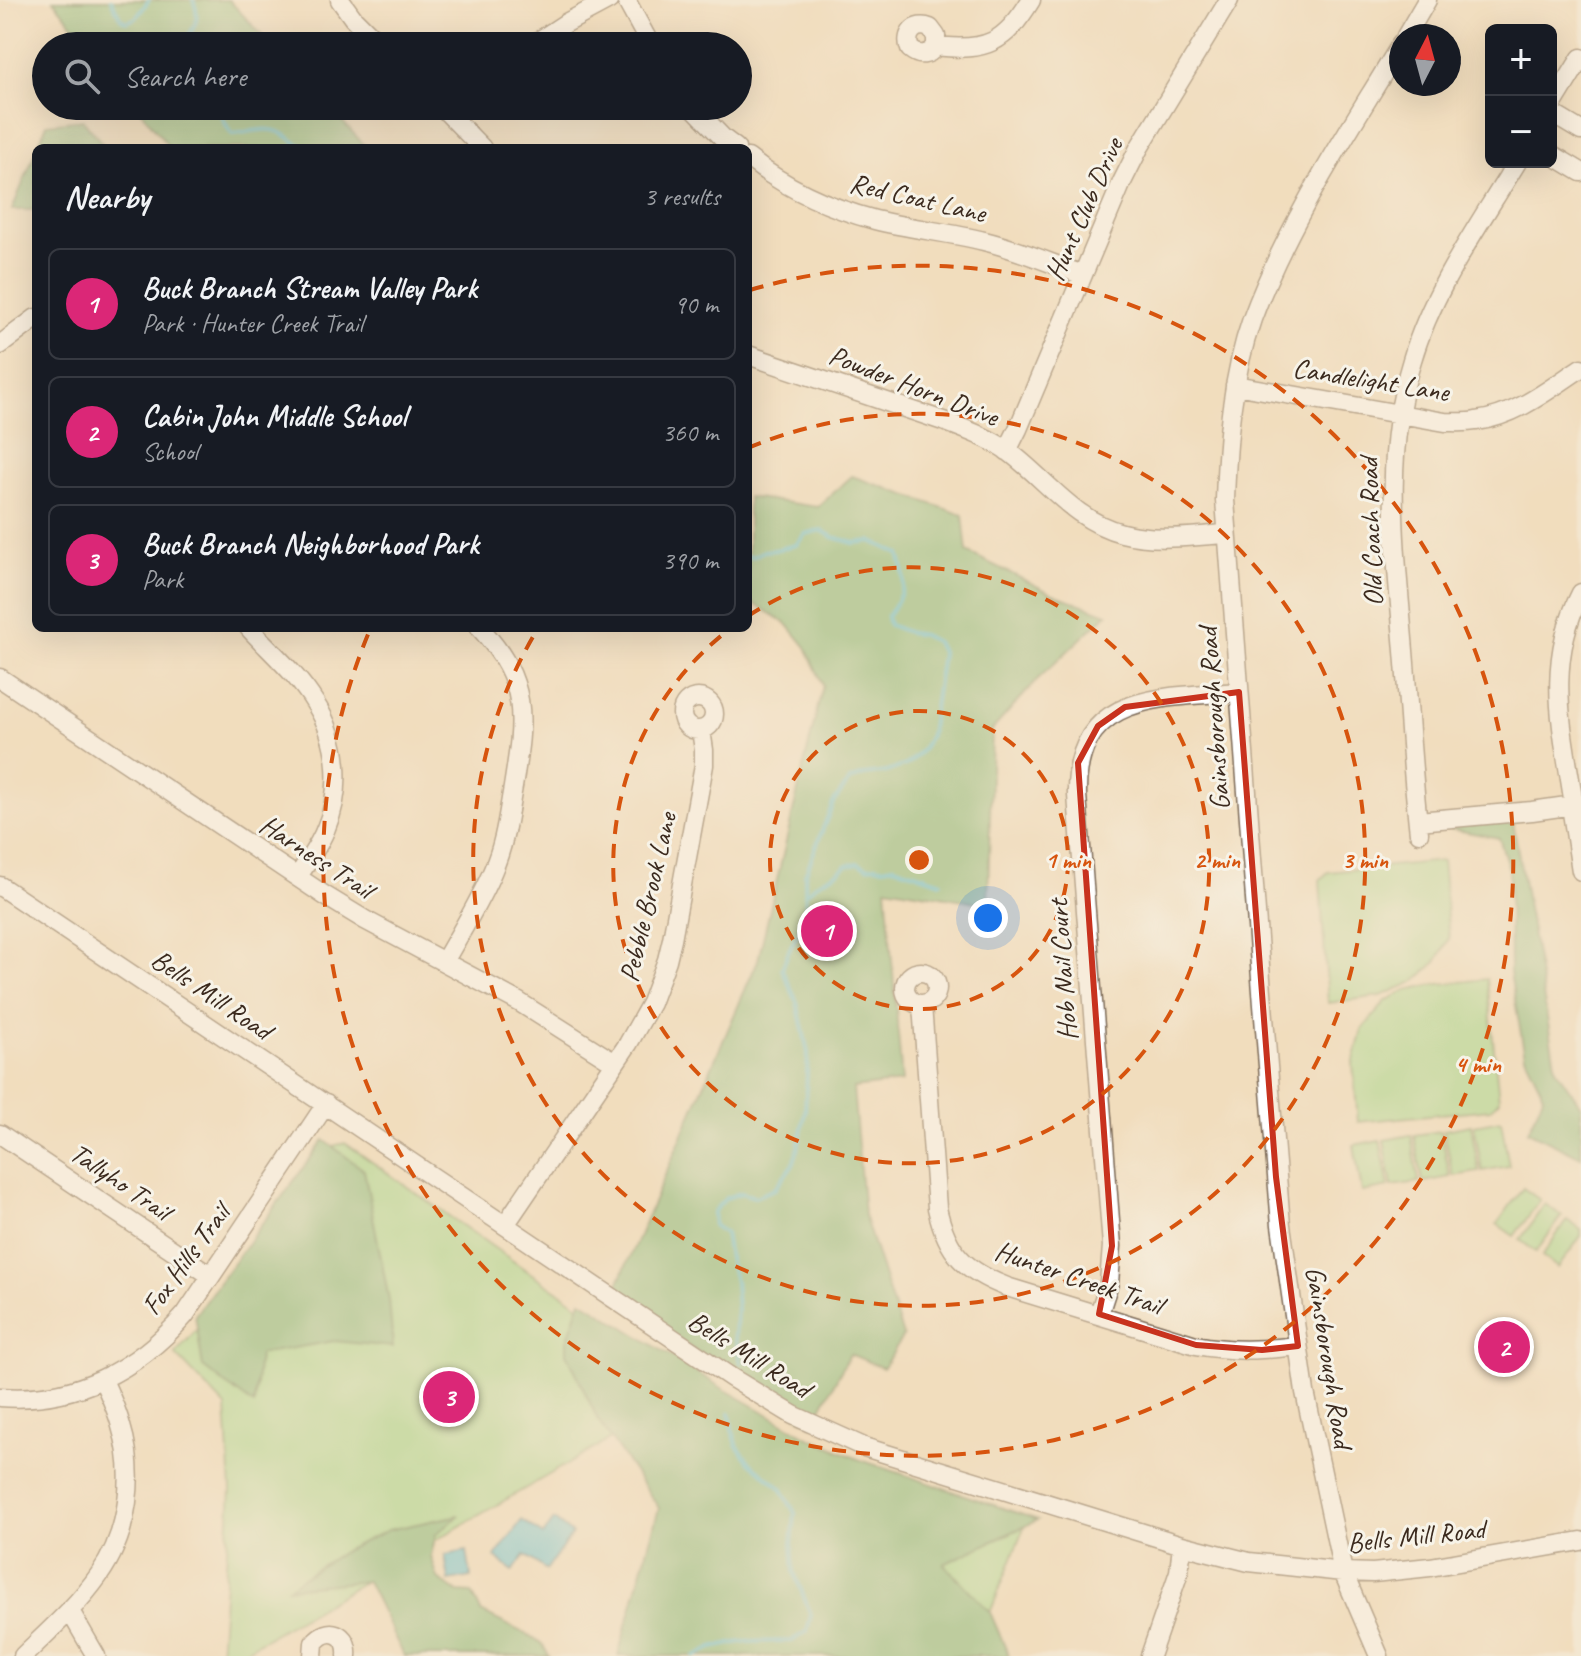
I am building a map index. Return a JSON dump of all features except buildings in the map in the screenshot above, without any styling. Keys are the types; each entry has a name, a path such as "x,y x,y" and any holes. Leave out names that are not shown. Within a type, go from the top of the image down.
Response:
{"street":[{"path":"340,0 367,32"},
{"path":"552,32 609,0"},
{"path":"626,0 643,32"},
{"path":"936,46 959,49 984,46 1005,35 1031,0"},
{"name":"Hunt Club Drive","path":"1007,451 1122,182 1139,148 1229,0"},
{"path":"1413,24 1427,0"},
{"path":"1557,97 1581,58"},
{"name":"Gainsborough Road","path":"1379,1656 1343,1572 1317,1452 1298,1346 1276,1177 1227,534 1226,474 1235,385 1252,319 1280,252 1389,64"},
{"path":"1557,117 1581,131"},
{"path":"459,120 479,144"},
{"path":"706,120 731,144"},
{"path":"1557,158 1581,172"},
{"name":"Red Coat Lane","path":"752,161 780,180 841,209 873,220 1018,250 1083,275"},
{"name":"Old Coach Road","path":"1513,168 1430,314 1412,360 1399,415 1393,462 1394,530 1418,827 1575,805"},
{"path":"0,345 32,321"},
{"name":"Powder Horn Drive","path":"752,356 976,434 1007,451 1075,510 1118,532 1156,538 1227,534"},
{"name":"Candlelight Lane","path":"1235,385 1399,415 1445,422 1476,422 1527,404 1581,368"},
{"path":"1581,593 1569,619 1558,678 1581,871"},
{"path":"253,632 314,701 328,727 335,751 336,789 330,817 298,877"},
{"path":"444,962 500,853 520,740 520,702 509,666 484,632"},
{"name":"Harness Trail","path":"0,678 324,895 532,1010 615,1063"},
{"name":"Hob Nail Court","path":"1099,1314 1109,1283 1112,1246 1077,795 1078,763 1098,726 1125,707 1149,700 1239,692"},
{"name":"Pebble Brook Lane","path":"505,1225 615,1063 651,1003 667,960 704,765 701,730"},
{"name":"Bells Mill Road","path":"0,886 732,1378 812,1425 890,1455 1182,1545 1249,1562 1373,1573 1430,1567 1581,1541"},
{"name":"Hunter Creek Trail","path":"922,1005 937,1208 947,1240 966,1266 983,1278 1007,1287 1196,1345 1223,1350 1298,1346"},
{"name":"Fox Hills Trail","path":"0,1397 51,1395 103,1380 174,1328 326,1104"},
{"name":"Tallyho Trail","path":"0,1134 210,1275"},
{"path":"23,1656 70,1611 101,1573 121,1531 129,1482 125,1441 103,1380"},
{"path":"1150,1656 1179,1572 1182,1545"},
{"path":"70,1611 96,1656"},
{"path":"313,1656 317,1638 328,1633 344,1640 347,1656"}],"highlighted area":[{"path":"1239,692 1276,1177 1298,1346 1262,1350 1196,1345 1099,1314 1112,1246 1078,763 1098,726 1125,707"}],"green space":[{"path":"53,0 229,0 259,32 79,32"},
{"path":"83,120 103,144 39,144 47,124"},
{"path":"148,120 341,120 363,144 167,144"},
{"path":"32,161 32,210 12,210"},
{"path":"852,476 963,515 967,552 1051,593 1107,614 1038,679 992,730 988,904 886,887 902,1082 853,1088 864,1215 903,1336 883,1368 850,1354 812,1425 612,1298 758,960 823,685 806,647 787,624 752,602 752,498 818,507"},
{"path":"1513,822 1556,1069 1581,1106 1581,1157 1528,1131 1544,1095 1525,1056 1510,973 1509,869 1499,838 1450,829 1459,825"},
{"path":"1442,861 1449,939 1436,962 1414,982 1381,996 1328,1003 1320,880 1328,872"},
{"path":"1487,979 1499,1100 1491,1109 1358,1122 1353,1064 1362,1030 1386,1001 1407,990"},
{"path":"1501,1120 1509,1166 1482,1171 1474,1125"},
{"path":"1471,1125 1479,1172 1453,1176 1444,1130"},
{"path":"1441,1131 1450,1177 1423,1182 1414,1135"},
{"path":"1411,1135 1419,1182 1392,1186 1384,1140"},
{"path":"324,1140 364,1170 389,1300 393,1347 334,1341 259,1354 254,1405 203,1367 195,1315"},
{"path":"1380,1140 1389,1187 1362,1192 1354,1145"},
{"path":"345,1143 523,1268 701,1386 800,1442 1027,1520 976,1648 704,1571 623,1432 235,1656 220,1656 231,1490 226,1407 175,1354 206,1319 319,1149"},
{"path":"1523,1188 1540,1200 1514,1236 1497,1224"},
{"path":"1545,1204 1562,1216 1536,1252 1520,1240"},
{"path":"1567,1220 1581,1230 1581,1236 1558,1268 1542,1256"},
{"path":"581,1300 722,1388 809,1437 858,1459 1038,1520 944,1564 990,1612 1009,1656 618,1656 659,1508 598,1420 567,1353 567,1341"},
{"path":"459,1515 436,1534 431,1556 438,1579 458,1592 472,1593 481,1612 534,1638 549,1656 404,1656 367,1581 286,1588 346,1550 388,1530"}],"water":[{"path":"522,1520 543,1535 554,1520 572,1534 546,1570 525,1555 513,1571 495,1557"},
{"path":"467,1551 471,1577 449,1581 445,1555"}],"waterway":[{"path":"111,0 121,19 127,22 136,18 149,0"},
{"path":"191,32 196,19 193,0"},
{"path":"224,120 232,134 274,130 299,144"},
{"path":"741,1363 735,1336 735,1281 725,1233 714,1226 713,1212 726,1198 741,1193 755,1197 775,1189 793,1164 798,1149 805,1112 808,1053 797,1002 782,969 806,918 805,875 833,803 850,780 908,764 923,749 930,735 942,654 936,642 889,625 887,617 897,601 904,580 899,554 871,541 854,543 821,530 805,534 796,545 764,551 752,557"},
{"path":"805,894 847,865 858,863 867,867 894,866 941,882"},
{"path":"695,1656 712,1648 741,1642 792,1641 807,1631 811,1615 794,1572 792,1544 795,1513 781,1488 750,1463 738,1447 730,1413"}],"place":[{"name":"Buck Branch Stream Valley Park","path":"827,931"},
{"name":"Cabin John Middle School","path":"1504,1347"},
{"name":"Buck Branch Neighborhood Park","path":"449,1397"}]}
